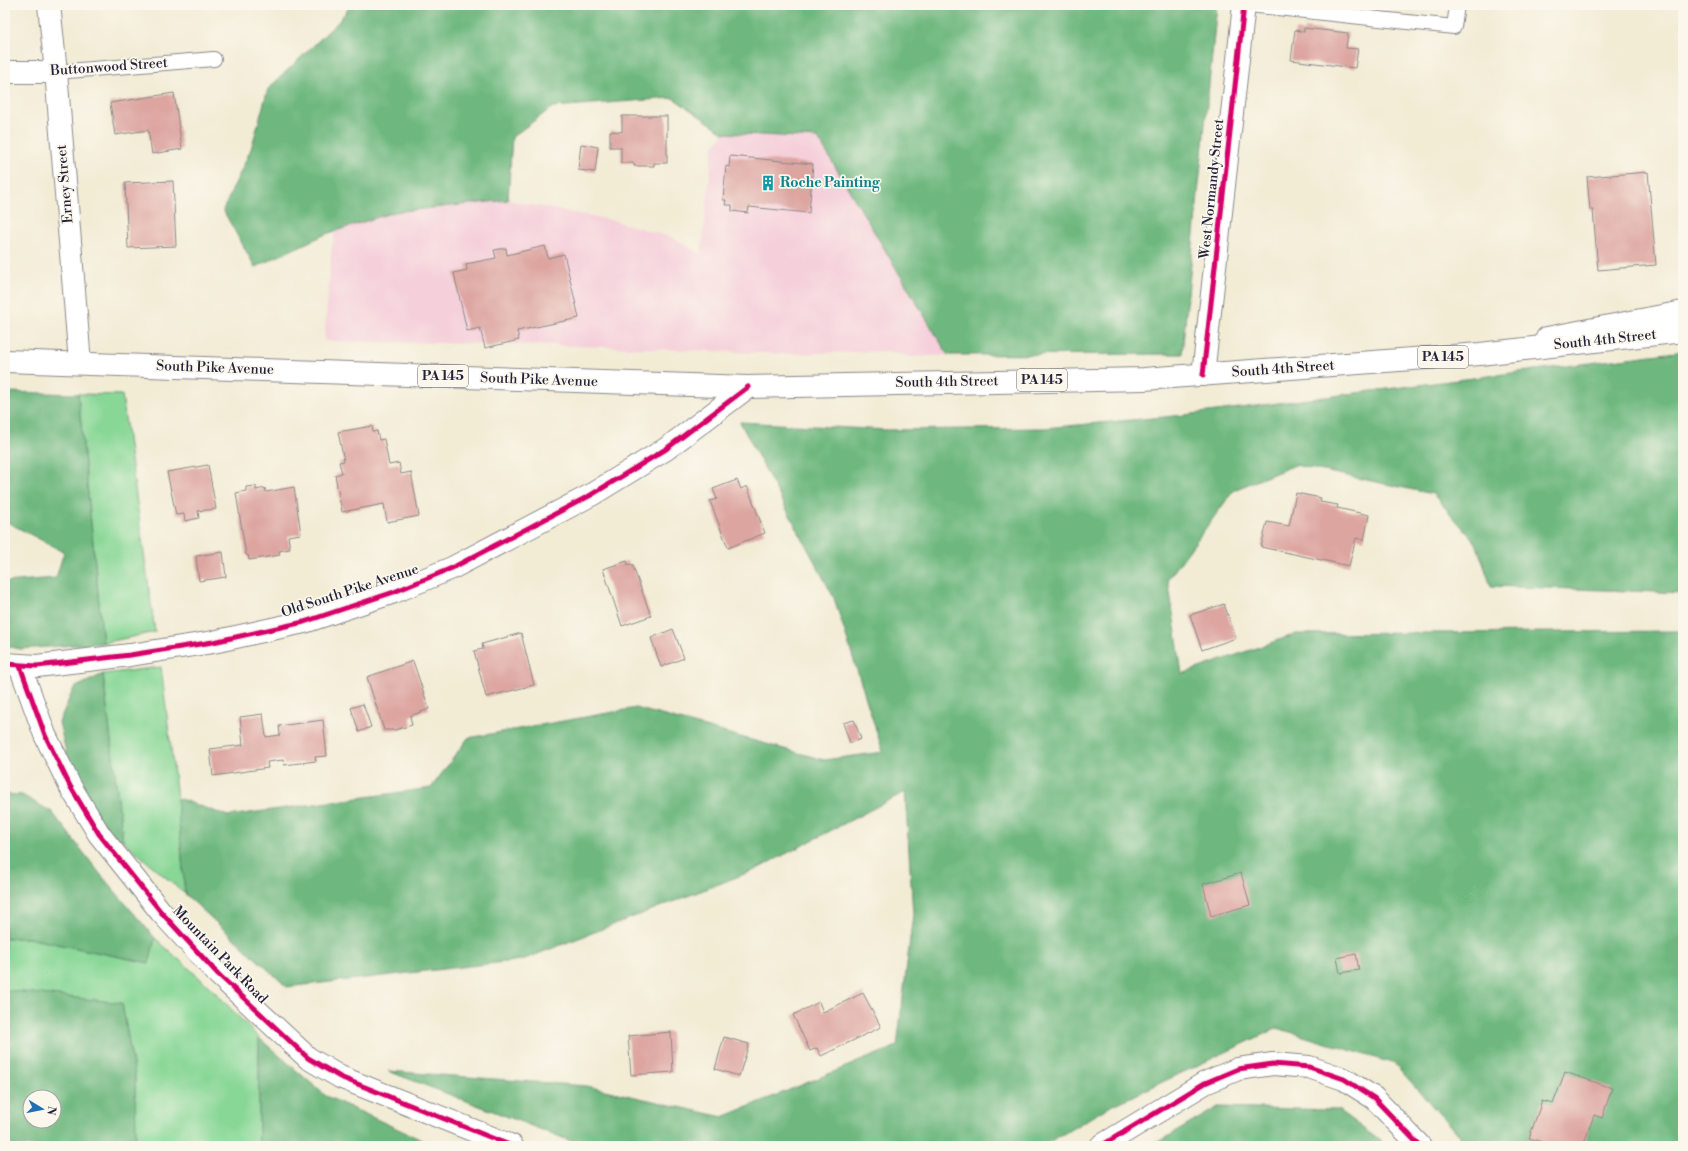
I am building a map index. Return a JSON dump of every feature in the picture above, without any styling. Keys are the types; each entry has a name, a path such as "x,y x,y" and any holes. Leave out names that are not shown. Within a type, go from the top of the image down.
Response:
{"street":[{"name":"Erney Street","path":"49,5 80,363"},
{"name":"West Normandy Street","path":"1203,375 1244,5"},
{"name":"Buttonwood Street","path":"5,72 56,72"},
{"path":"1480,354 1562,335 1683,312"},
{"name":"South 4th Street","path":"880,383 1136,379 1203,375 1480,354 1683,331"},
{"name":"South Pike Avenue","path":"5,361 748,386 880,383"},
{"name":"Old South Pike Avenue","path":"13,665 37,666 130,655 213,642 304,622 394,592 452,568 591,495 666,449 748,386"},
{"name":"Mountain Park Road","path":"13,665 70,786 100,834 161,912 218,974 308,1058 340,1077 512,1146"},
{"path":"1101,1146 1205,1083 1238,1069 1274,1064 1309,1067 1344,1079 1374,1098 1420,1146"}],"lane":[{"path":"1249,5 1454,27 1457,5"},
{"name":"Buttonwood Street","path":"56,72 214,59"}],"shaded area":[{"path":"724,133 818,138 948,355 911,357 888,351 786,354 552,345 324,341 332,247 335,231 394,212 508,200 611,220 674,238 701,254 713,147"}],"green space":[{"path":"351,5 1217,5 1182,354 948,355 818,138 724,133 673,98 553,107 512,137 508,200 394,212 326,234 255,267 223,210 251,149 268,89 339,21"},
{"path":"1683,351 1683,593 1491,586 1476,543 1433,494 1295,465 1234,490 1168,579 1182,674 1296,634 1683,631 1683,1146 1468,1146 1395,1064 1277,1028 1105,1109 1043,1146 584,1146 388,1071 587,1086 723,1117 897,1046 913,914 905,792 755,870 522,960 287,987 185,894 177,798 228,816 431,788 468,738 636,708 824,760 883,752 834,598 740,422 887,430 1045,428 1185,415"},
{"path":"5,392 78,394 103,643 20,649 5,646 5,582 56,578 64,552 5,521"},
{"path":"78,394 122,395 155,632 103,643"},
{"path":"161,667 177,798 185,894 123,841 103,674"},
{"path":"103,674 123,841 105,829 70,769 59,722 74,688"},
{"path":"5,794 22,795 52,812 101,875 155,938 149,963 28,938 5,938"},
{"path":"5,938 28,938 149,963 155,938 212,989 259,1038 259,1146 136,1146 135,1076 122,1004 5,990"},
{"path":"5,990 122,1003 135,1076 136,1146 5,1146"},
{"path":"259,1038 326,1096 435,1146 259,1146"},
{"path":"1218,1107 1338,1110 1387,1146 1152,1146"}],"building":[{"path":"1304,28 1348,33 1346,48 1358,49 1355,68 1291,60 1295,30 1304,32"},
{"path":"174,93 182,149 152,154 148,130 115,135 110,103"},
{"path":"622,116 667,116 667,163 654,163 654,166 634,166 634,163 621,163 621,147 610,147 610,131 622,132"},
{"path":"581,144 598,147 595,172 578,170"},
{"name":"Roche Painting","path":"730,156 813,164 809,213 749,207 748,213 732,211 732,205 725,205 726,200 723,200 726,166 729,167"},
{"path":"1648,172 1656,265 1598,270 1593,210 1590,210 1587,177"},
{"path":"173,181 176,246 128,248 125,183"},
{"path":"545,246 548,258 564,254 579,318 517,331 519,340 485,348 480,328 467,331 454,273 467,270 466,264 496,258 494,250 506,248 507,255"},
{"path":"372,426 373,432 377,431 379,440 384,439 389,465 399,463 401,474 411,472 419,516 387,522 384,504 342,512 335,475 342,473 339,462 344,461 338,432"},
{"path":"208,465 216,509 198,511 199,518 185,521 184,514 176,515 167,472"},
{"path":"737,480 741,489 747,486 765,533 728,548 710,501 717,499 713,489"},
{"path":"256,486 256,490 265,488 266,492 294,487 301,534 288,536 290,549 279,551 280,555 249,560 248,555 246,555 236,493 246,491 246,487"},
{"path":"1296,493 1321,498 1320,502 1338,505 1337,508 1369,515 1364,540 1356,538 1349,566 1261,547 1267,522 1289,526"},
{"path":"223,552 226,577 199,581 196,556"},
{"path":"627,561 628,565 632,564 651,616 622,626 603,569"},
{"path":"1224,604 1236,638 1202,650 1190,615"},
{"path":"673,629 684,658 661,667 651,638"},
{"path":"521,633 534,685 486,697 474,651 483,649 482,644"},
{"path":"413,661 429,709 410,716 412,725 395,730 384,730 367,677"},
{"path":"363,704 371,727 359,732 351,708"},
{"path":"263,714 266,737 280,735 279,726 323,720 327,756 315,757 316,761 284,765 283,760 267,762 268,768 213,776 210,749 243,745 240,717"},
{"path":"854,720 861,739 850,743 843,723"},
{"path":"1241,873 1250,905 1211,916 1203,884"},
{"path":"1356,954 1359,970 1340,973 1337,958"},
{"path":"863,993 881,1027 821,1056 817,1048 810,1051 793,1015 819,1002 823,1012"},
{"path":"671,1032 673,1072 631,1075 628,1036"},
{"path":"724,1037 749,1044 739,1076 715,1069"},
{"path":"1565,1072 1612,1088 1602,1118 1594,1115 1583,1146 1540,1146 1542,1142 1529,1138 1542,1101 1553,1104"}],"cycle path":[{"path":"1203,375 1244,5"},
{"path":"5,664 37,666 130,655 213,642 304,622 394,592 452,568 591,495 666,449 748,387"},
{"path":"20,666 45,735 70,786 99,834 161,912 218,974 308,1058 340,1077 512,1146"},
{"path":"1101,1146 1205,1083 1238,1069 1273,1064 1309,1067 1344,1079 1374,1098 1420,1146"}],"place":[{"name":"Roche Painting","path":"768,183"}]}
